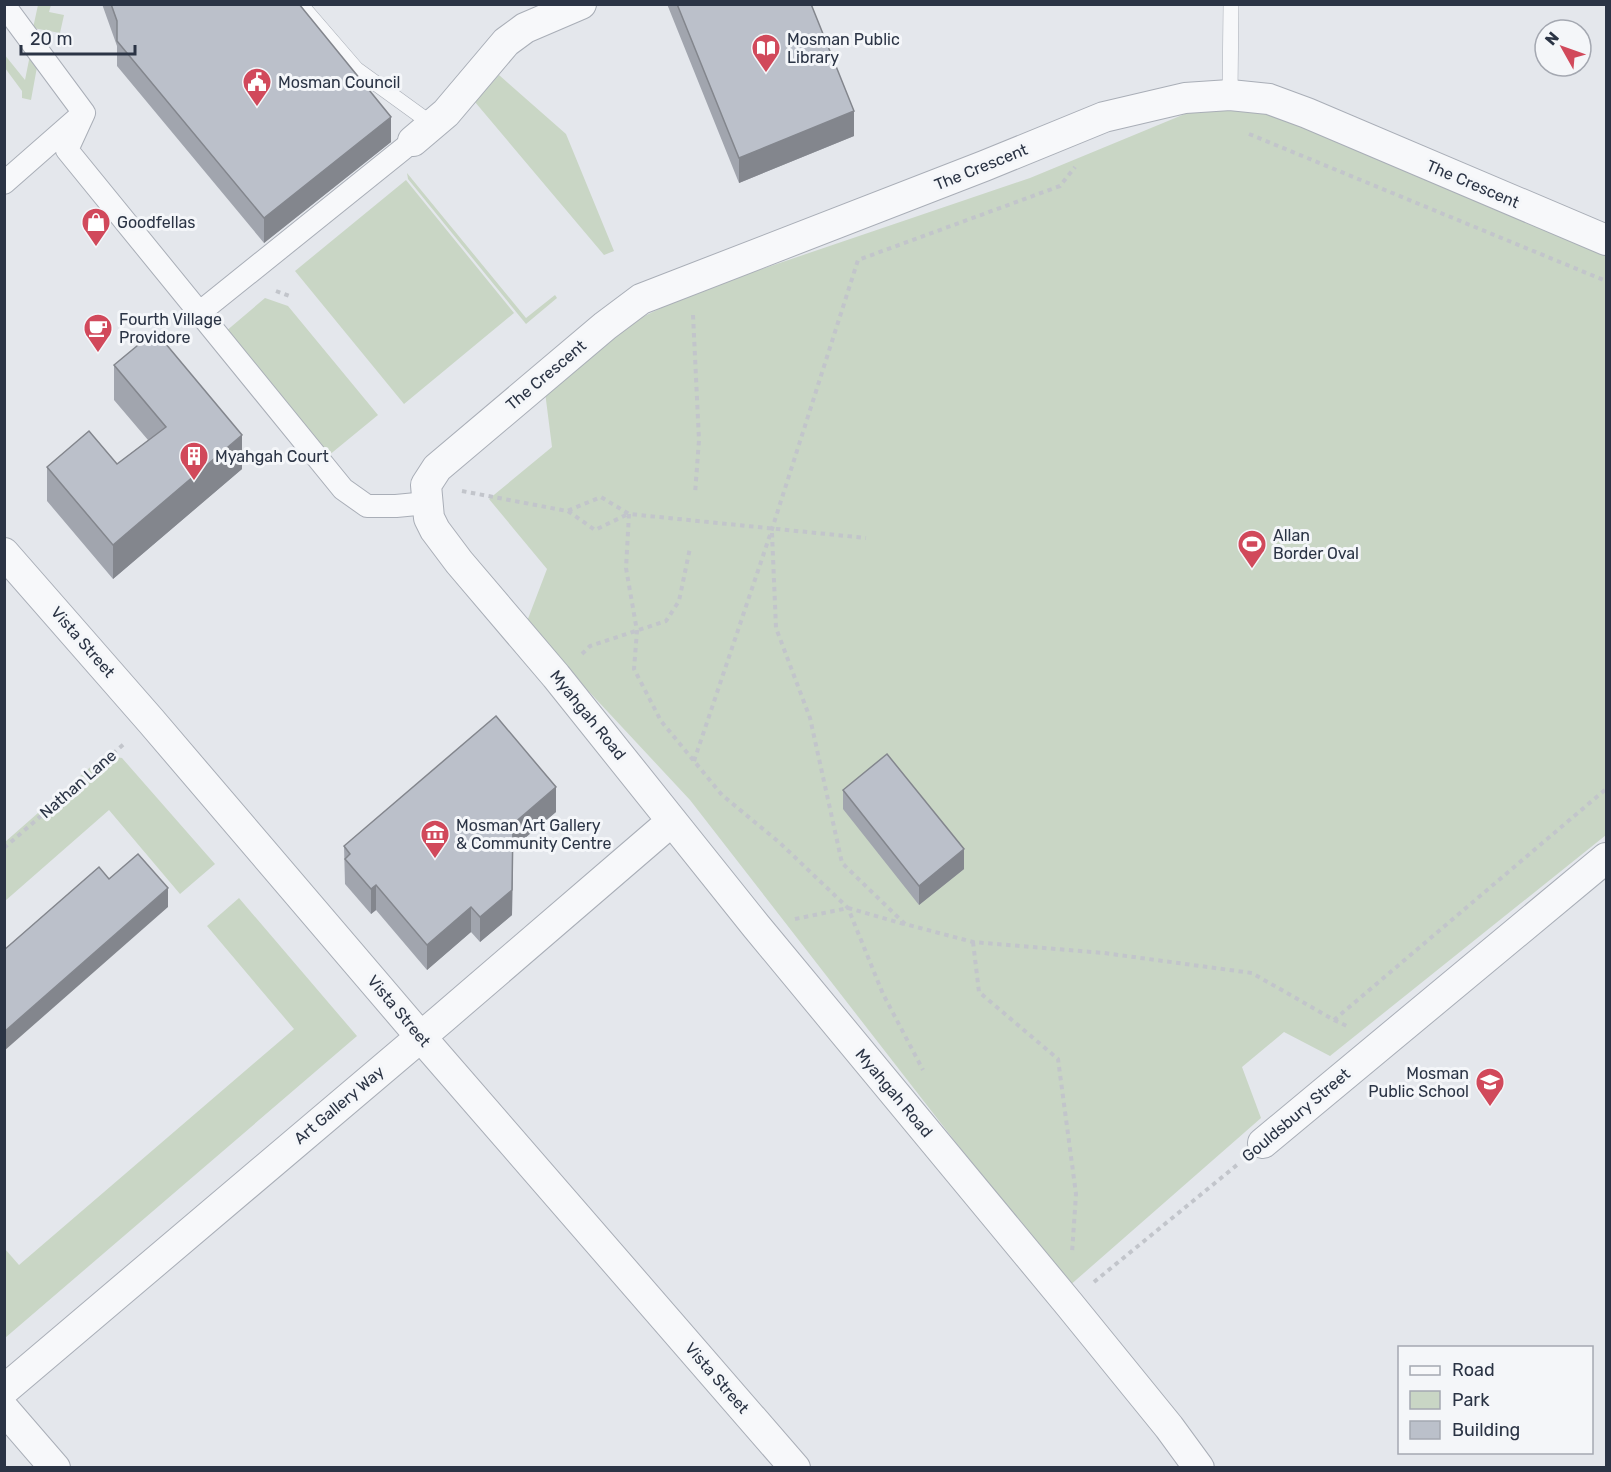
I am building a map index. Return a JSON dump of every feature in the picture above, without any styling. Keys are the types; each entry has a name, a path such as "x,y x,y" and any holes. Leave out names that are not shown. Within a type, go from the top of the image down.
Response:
{"street":[{"path":"200,313 429,132 506,42 525,28 581,4"},
{"path":"4,5 84,113"},
{"name":"The Crescent","path":"427,502 426,485 437,468 605,326 641,299 1104,117 1185,98 1230,95 1269,99 1606,240"},
{"path":"4,183 84,113"},
{"path":"84,113 67,150 343,489 367,506 396,506 427,502"},
{"name":"Myahgah Road","path":"427,502 429,518 447,546 556,676 756,926 1069,1304 1199,1467"},
{"name":"Vista Street","path":"4,553 795,1467"},
{"name":"Art Gallery Way","path":"4,1390 672,821"},
{"name":"Gouldsbury Street","path":"1263,1143 1606,858"},
{"path":"4,1409 55,1467"}],"lane":[{"path":"300,4 356,69 429,132"},
{"path":"1230,95 1231,4"}],"path":[{"path":"1249,134 1606,281"},
{"path":"694,761 772,529 858,260 1060,186 1081,159"},
{"path":"690,279 699,440 695,494"},
{"path":"276,291 292,297"},
{"path":"462,491 567,511 595,530 629,514"},
{"path":"567,511 601,497 629,514 866,538"},
{"path":"629,514 626,568 637,631 634,669 661,721 722,795 780,843 848,908 883,994 927,1078"},
{"path":"772,529 776,628 810,718 842,864 905,924"},
{"path":"556,676 590,646 666,621 679,601 690,548"},
{"name":"Nathan Lane","path":"4,848 151,721"},
{"path":"756,926 848,908 973,942 1104,953 1252,973 1334,1020 1606,789"},
{"path":"973,942 980,992 1058,1059 1076,1194 1071,1255"},
{"name":"Gouldsbury Street","path":"1069,1304 1263,1143"}],"green space":[{"path":"38,5 51,5 49,12 64,15 60,33 33,28"},
{"path":"4,54 25,80 30,55 39,56 31,100 22,98 22,91 5,68"},
{"path":"499,75 566,134 614,251 604,255 475,102"},
{"path":"1255,85 1606,240 1606,835 1330,1056 1284,1032 1242,1067 1261,1118 1068,1287 690,800 526,624 547,569 489,499 552,447 545,392 638,319 697,291 1030,178"},
{"path":"407,173 526,318 555,295 557,298 526,324 408,179"},
{"path":"406,180 514,313 404,404 295,271"},
{"path":"265,298 288,306 378,415 328,456 225,332"},
{"path":"104,755 122,758 215,864 180,894 109,810 5,901 5,842"},
{"path":"239,898 357,1036 5,1338 5,1249 19,1265 294,1029 207,926"}],"building":[{"name":"Mosman Council","path":"111,4 299,4 391,117 264,218 117,41 117,21"},
{"path":"677,4 811,4 854,111 739,158"},
{"path":"155,331 242,435 113,545 47,467 89,431 117,464 166,427 114,365"},
{"name":"Mosman Art Gallery & Community Centre","path":"496,716 556,787 513,824 512,890 480,917 471,907 427,945 376,885 371,889 345,859 350,854 344,846"},
{"path":"887,754 964,849 919,886 843,790"},
{"path":"138,854 168,888 4,1032 4,950 99,867 109,879"}],"place":[{"name":"Mosman Public Library","path":"766,74"},
{"name":"Mosman Council","path":"257,108"},
{"name":"Goodfellas","path":"96,248"},
{"name":"Fourth Village Providore","path":"98,354"},
{"name":"Myahgah Court","path":"194,482"},
{"name":"Allan Border Oval","path":"1252,570"},
{"name":"Mosman Art Gallery & Community Centre","path":"435,860"},
{"name":"Mosman Public School","path":"1490,1108"}]}
